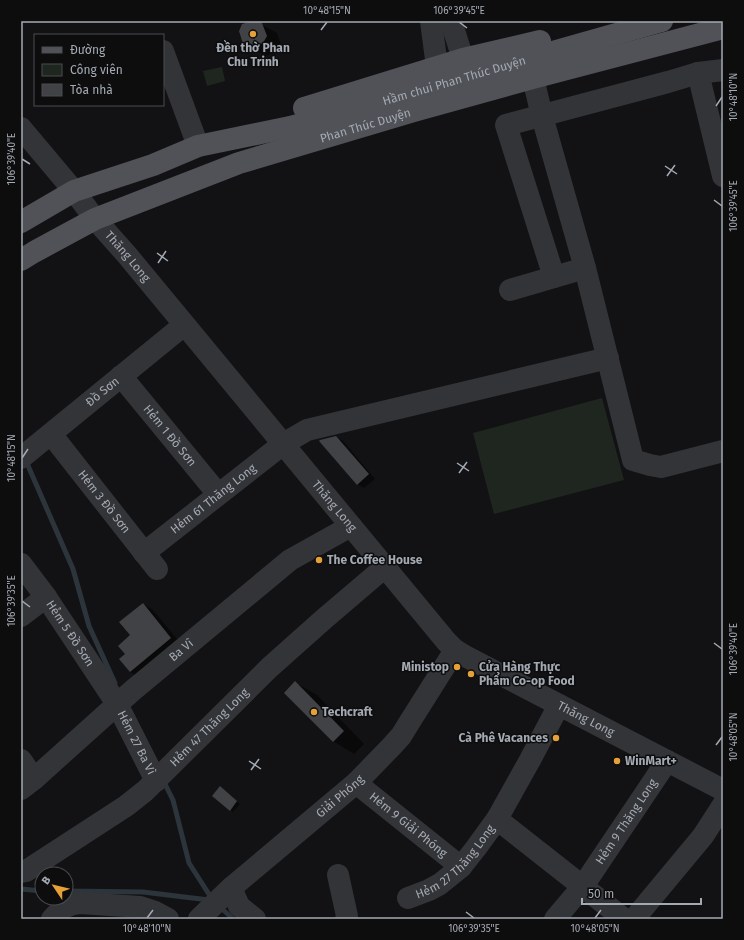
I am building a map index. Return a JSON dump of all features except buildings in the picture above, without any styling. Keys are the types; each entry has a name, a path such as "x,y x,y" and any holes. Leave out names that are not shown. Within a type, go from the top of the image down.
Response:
{"main road":[{"path":"21,222 74,191 153,165 198,146 246,136 278,116 463,59 559,37 607,21"},
{"name":"Hầm chui Phan Thúc Duyện","path":"246,136 290,127 381,102 563,48 662,21"},
{"name":"Phan Thúc Duyện","path":"21,260 95,219 239,163 414,111 723,28"}],"street":[{"path":"431,21 437,67"},
{"path":"451,21 463,59"},
{"path":"164,54 198,146"},
{"path":"554,277 506,125 698,73 723,70"},
{"path":"698,73 723,176"},
{"path":"533,78 542,116 585,268 633,460 661,467 723,451"},
{"name":"Thăng Long","path":"21,128 74,191 95,219 127,255 455,650 723,790"},
{"path":"510,290 585,268"},
{"name":"Đồ Sơn","path":"26,454 184,325"},
{"name":"Hẻm 61 Thăng Long","path":"144,552 283,444 307,430 608,358"},
{"name":"Hẻm 1 Đồ Sơn","path":"121,376 218,494"},
{"name":"Hẻm 3 Đồ Sơn","path":"51,434 157,570"},
{"name":"Ba Vì","path":"28,784 125,698 290,560 351,526"},
{"name":"Hẻm 5 Đồ Sơn","path":"21,564 125,698"},
{"name":"Hẻm 47 Thăng Long","path":"21,872 26,871 126,806 145,791 269,668 385,567"},
{"path":"21,616 46,597"},
{"name":"Giải Phóng","path":"201,918 231,888 356,783 401,736 455,650"},
{"name":"Hẻm 27 Ba Vì","path":"125,698 159,778"},
{"name":"Hẻm 27 Thăng Long","path":"408,898 440,884 460,867 476,848 496,819 530,760 558,705"},
{"path":"21,760 28,784"},
{"name":"Hẻm 9 Thăng Long","path":"555,919 583,886 667,761"},
{"name":"Hẻm 9 Giải Phóng","path":"356,783 460,867"},
{"path":"634,919 703,836 723,805"},
{"path":"496,819 624,919"},
{"path":"338,875 347,916 346,919"},
{"path":"231,888 239,906 255,919"},
{"path":"52,919 64,907 80,903 140,907 155,912 168,919"}],"green space":[{"path":"222,67 225,81 207,86 203,71"},
{"path":"602,398 624,480 494,514 473,433"}],"waterway":[{"path":"26,461 73,569 89,626 115,683"},
{"path":"163,780 173,800 189,863 212,899"},
{"path":"21,889 34,890"},
{"path":"74,891 143,892 209,900"},
{"path":"219,906 233,919"}],"place":[{"name":"Đền thờ Phan Chu Trinh","path":"253,34"},
{"name":"The Coffee House","path":"319,560"},
{"name":"Ministop","path":"457,667"},
{"name":"Cửa Hàng Thực Phẩm Co-op Food","path":"471,674"},
{"name":"Techcraft","path":"314,712"},
{"name":"Cà Phê Vacances","path":"556,738"},
{"name":"WinMart+","path":"617,761"}]}
